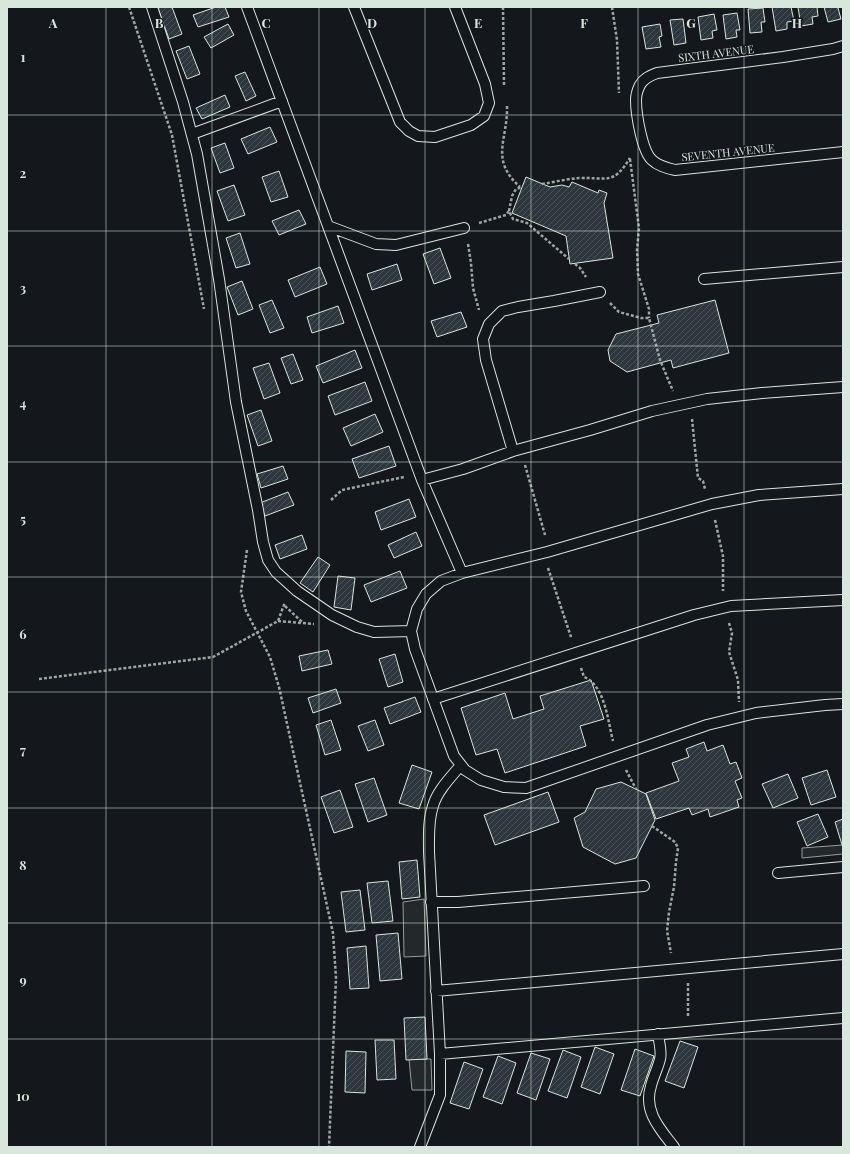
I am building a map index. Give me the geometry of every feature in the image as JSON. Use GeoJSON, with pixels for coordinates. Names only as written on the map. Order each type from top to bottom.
{"type":"FeatureCollection","features":[{"type":"Feature","properties":{"kind":"lane"},"geometry":{"type":"LineString","coordinates":[[152,7],[183,102],[197,154],[219,279],[236,402],[263,542],[268,560],[276,572],[296,591],[332,615],[357,627],[374,632],[411,631]]}},
{"type":"Feature","properties":{"kind":"lane"},"geometry":{"type":"LineString","coordinates":[[248,7],[421,477],[462,573]]}},
{"type":"Feature","properties":{"kind":"lane"},"geometry":{"type":"LineString","coordinates":[[354,7],[400,122],[409,132],[418,136],[435,137],[471,125],[478,121],[484,116],[489,103],[485,84],[455,7]]}},
{"type":"Feature","properties":{"kind":"lane","name":"SIXTH AVENUE"},"geometry":{"type":"LineString","coordinates":[[639,128],[636,99],[640,86],[646,77],[657,72],[783,57],[843,46]]}},
{"type":"Feature","properties":{"kind":"lane"},"geometry":{"type":"LineString","coordinates":[[192,134],[282,101]]}},
{"type":"Feature","properties":{"kind":"lane","name":"SEVENTH AVENUE"},"geometry":{"type":"LineString","coordinates":[[639,128],[646,150],[651,159],[658,164],[675,170],[843,152]]}},
{"type":"Feature","properties":{"kind":"lane"},"geometry":{"type":"LineString","coordinates":[[328,226],[376,244],[396,245],[464,228]]}},
{"type":"Feature","properties":{"kind":"lane"},"geometry":{"type":"LineString","coordinates":[[704,279],[843,267]]}},
{"type":"Feature","properties":{"kind":"lane"},"geometry":{"type":"LineString","coordinates":[[516,450],[486,360],[483,339],[489,324],[502,311],[600,292]]}},
{"type":"Feature","properties":{"kind":"lane"},"geometry":{"type":"LineString","coordinates":[[421,477],[463,469],[516,450],[652,411],[707,399],[843,387]]}},
{"type":"Feature","properties":{"kind":"lane"},"geometry":{"type":"LineString","coordinates":[[843,489],[758,495],[712,504],[547,552],[462,573],[441,581],[426,594],[417,609],[411,631],[415,649],[454,756],[465,770],[481,780],[504,787],[526,788],[707,725],[756,713],[843,704]]}},
{"type":"Feature","properties":{"kind":"lane"},"geometry":{"type":"LineString","coordinates":[[433,699],[694,615],[725,608],[759,604],[843,600]]}},
{"type":"Feature","properties":{"kind":"lane"},"geometry":{"type":"LineString","coordinates":[[420,1147],[440,1094],[440,1054],[431,902],[429,825],[433,805],[442,788],[461,765]]}},
{"type":"Feature","properties":{"kind":"lane"},"geometry":{"type":"LineString","coordinates":[[778,873],[843,867]]}},
{"type":"Feature","properties":{"kind":"lane"},"geometry":{"type":"LineString","coordinates":[[431,902],[458,902],[644,886]]}},
{"type":"Feature","properties":{"kind":"lane"},"geometry":{"type":"LineString","coordinates":[[436,991],[843,954]]}},
{"type":"Feature","properties":{"kind":"lane"},"geometry":{"type":"LineString","coordinates":[[440,1054],[843,1018]]}},
{"type":"Feature","properties":{"kind":"lane"},"geometry":{"type":"LineString","coordinates":[[658,1034],[660,1058],[650,1088],[649,1102],[654,1121],[674,1147]]}},
{"type":"Feature","properties":{"kind":"path"},"geometry":{"type":"LineString","coordinates":[[129,7],[172,135],[205,311]]}},
{"type":"Feature","properties":{"kind":"path"},"geometry":{"type":"LineString","coordinates":[[612,7],[617,46],[619,98]]}},
{"type":"Feature","properties":{"kind":"path"},"geometry":{"type":"LineString","coordinates":[[629,151],[639,228],[637,250],[638,274],[649,309],[660,360],[673,391],[691,414],[698,478],[703,481],[712,504],[723,556],[723,595],[732,633],[729,652],[738,680],[739,704],[732,719]]}},
{"type":"Feature","properties":{"kind":"path"},"geometry":{"type":"LineString","coordinates":[[542,184],[579,178],[604,180],[611,178],[626,165],[630,158]]}},
{"type":"Feature","properties":{"kind":"path"},"geometry":{"type":"LineString","coordinates":[[486,332],[473,288],[469,245],[464,228],[506,215],[509,211],[512,196],[516,189],[522,187]]}},
{"type":"Feature","properties":{"kind":"path"},"geometry":{"type":"LineString","coordinates":[[509,211],[513,219],[527,223],[569,259]]}},
{"type":"Feature","properties":{"kind":"path"},"geometry":{"type":"LineString","coordinates":[[575,264],[580,268],[590,283],[619,312],[640,318],[650,318]]}},
{"type":"Feature","properties":{"kind":"path"},"geometry":{"type":"LineString","coordinates":[[516,450],[548,543],[547,563],[574,644],[575,653],[584,677],[592,680],[601,694],[614,744],[636,789]]}},
{"type":"Feature","properties":{"kind":"path"},"geometry":{"type":"LineString","coordinates":[[331,500],[342,490],[421,477]]}},
{"type":"Feature","properties":{"kind":"path"},"geometry":{"type":"LineString","coordinates":[[247,545],[241,592],[246,611],[270,657],[279,687],[333,932],[336,978],[329,1147]]}},
{"type":"Feature","properties":{"kind":"path"},"geometry":{"type":"LineString","coordinates":[[39,679],[213,657],[278,621],[285,606],[287,582]]}},
{"type":"Feature","properties":{"kind":"path"},"geometry":{"type":"LineString","coordinates":[[285,606],[302,622]]}},
{"type":"Feature","properties":{"kind":"path"},"geometry":{"type":"LineString","coordinates":[[652,826],[675,842],[678,848],[674,887],[669,912],[668,931],[671,954],[686,978],[688,985],[688,1032]]}},
{"type":"Feature","properties":{"kind":"shaded area"},"geometry":{"type":"Polygon","coordinates":[[[843,845],[843,854],[802,858],[802,848],[843,845]]]}},
{"type":"Feature","properties":{"kind":"shaded area"},"geometry":{"type":"Polygon","coordinates":[[[424,899],[426,956],[404,957],[403,902],[424,899]]]}},
{"type":"Feature","properties":{"kind":"shaded area"},"geometry":{"type":"Polygon","coordinates":[[[409,1059],[431,1059],[432,1090],[412,1090],[409,1059]]]}},
{"type":"Feature","properties":{"kind":"building"},"geometry":{"type":"Polygon","coordinates":[[[172,7],[182,34],[169,39],[158,8],[172,7]]]}},
{"type":"Feature","properties":{"kind":"building"},"geometry":{"type":"Polygon","coordinates":[[[216,7],[225,7],[229,17],[198,27],[193,15],[216,7]]]}},
{"type":"Feature","properties":{"kind":"building"},"geometry":{"type":"Polygon","coordinates":[[[772,7],[791,7],[794,21],[787,22],[787,29],[776,31],[772,7]]]}},
{"type":"Feature","properties":{"kind":"building"},"geometry":{"type":"Polygon","coordinates":[[[798,7],[817,7],[818,16],[812,17],[813,24],[801,26],[798,7]]]}},
{"type":"Feature","properties":{"kind":"building"},"geometry":{"type":"Polygon","coordinates":[[[824,7],[840,7],[838,8],[841,19],[828,22],[824,7]]]}},
{"type":"Feature","properties":{"kind":"building"},"geometry":{"type":"Polygon","coordinates":[[[763,8],[765,22],[761,22],[762,32],[750,33],[748,9],[763,8]]]}},
{"type":"Feature","properties":{"kind":"building"},"geometry":{"type":"Polygon","coordinates":[[[737,13],[740,30],[736,30],[737,37],[726,39],[723,15],[737,13]]]}},
{"type":"Feature","properties":{"kind":"building"},"geometry":{"type":"Polygon","coordinates":[[[714,14],[717,30],[712,31],[713,38],[701,40],[698,17],[714,14]]]}},
{"type":"Feature","properties":{"kind":"building"},"geometry":{"type":"Polygon","coordinates":[[[683,19],[686,43],[674,45],[670,20],[683,19]]]}},
{"type":"Feature","properties":{"kind":"building"},"geometry":{"type":"Polygon","coordinates":[[[228,24],[234,35],[211,48],[204,37],[228,24]]]}},
{"type":"Feature","properties":{"kind":"building"},"geometry":{"type":"Polygon","coordinates":[[[660,24],[662,36],[659,37],[661,47],[646,49],[642,27],[660,24]]]}},
{"type":"Feature","properties":{"kind":"building"},"geometry":{"type":"Polygon","coordinates":[[[189,46],[200,74],[187,79],[176,51],[189,46]]]}},
{"type":"Feature","properties":{"kind":"building"},"geometry":{"type":"Polygon","coordinates":[[[245,72],[256,96],[246,101],[235,76],[245,72]]]}},
{"type":"Feature","properties":{"kind":"building"},"geometry":{"type":"Polygon","coordinates":[[[225,95],[230,107],[202,119],[196,108],[225,95]]]}},
{"type":"Feature","properties":{"kind":"building"},"geometry":{"type":"Polygon","coordinates":[[[270,127],[277,142],[248,154],[241,139],[270,127]]]}},
{"type":"Feature","properties":{"kind":"building"},"geometry":{"type":"Polygon","coordinates":[[[225,143],[234,168],[220,173],[211,148],[225,143]]]}},
{"type":"Feature","properties":{"kind":"building"},"geometry":{"type":"Polygon","coordinates":[[[279,171],[288,197],[271,202],[262,177],[279,171]]]}},
{"type":"Feature","properties":{"kind":"building"},"geometry":{"type":"Polygon","coordinates":[[[526,177],[550,187],[562,185],[569,187],[572,182],[598,193],[599,190],[607,193],[604,203],[613,258],[570,264],[566,236],[512,213],[526,177]]]}},
{"type":"Feature","properties":{"kind":"building"},"geometry":{"type":"Polygon","coordinates":[[[234,185],[245,215],[228,221],[217,191],[234,185]]]}},
{"type":"Feature","properties":{"kind":"building"},"geometry":{"type":"Polygon","coordinates":[[[299,210],[306,224],[279,235],[272,221],[299,210]]]}},
{"type":"Feature","properties":{"kind":"building"},"geometry":{"type":"Polygon","coordinates":[[[240,233],[250,264],[236,268],[226,238],[240,233]]]}},
{"type":"Feature","properties":{"kind":"building"},"geometry":{"type":"Polygon","coordinates":[[[440,248],[451,278],[434,284],[423,254],[440,248]]]}},
{"type":"Feature","properties":{"kind":"building"},"geometry":{"type":"Polygon","coordinates":[[[397,264],[402,280],[372,290],[367,274],[397,264]]]}},
{"type":"Feature","properties":{"kind":"building"},"geometry":{"type":"Polygon","coordinates":[[[320,267],[327,284],[295,297],[288,280],[320,267]]]}},
{"type":"Feature","properties":{"kind":"building"},"geometry":{"type":"Polygon","coordinates":[[[242,281],[253,309],[238,315],[227,287],[242,281]]]}},
{"type":"Feature","properties":{"kind":"building"},"geometry":{"type":"Polygon","coordinates":[[[272,300],[284,328],[270,333],[259,305],[272,300]]]}},
{"type":"Feature","properties":{"kind":"building"},"geometry":{"type":"Polygon","coordinates":[[[715,300],[729,353],[673,368],[671,360],[627,372],[610,361],[608,350],[616,334],[659,323],[657,315],[715,300]]]}},
{"type":"Feature","properties":{"kind":"building"},"geometry":{"type":"Polygon","coordinates":[[[338,306],[344,323],[312,333],[307,317],[338,306]]]}},
{"type":"Feature","properties":{"kind":"building"},"geometry":{"type":"Polygon","coordinates":[[[461,312],[467,327],[437,337],[431,321],[461,312]]]}},
{"type":"Feature","properties":{"kind":"building"},"geometry":{"type":"Polygon","coordinates":[[[355,350],[362,368],[323,383],[316,366],[355,350]]]}},
{"type":"Feature","properties":{"kind":"building"},"geometry":{"type":"Polygon","coordinates":[[[293,354],[303,380],[291,384],[281,358],[293,354]]]}},
{"type":"Feature","properties":{"kind":"building"},"geometry":{"type":"Polygon","coordinates":[[[269,363],[280,393],[264,399],[253,368],[269,363]]]}},
{"type":"Feature","properties":{"kind":"building"},"geometry":{"type":"Polygon","coordinates":[[[365,382],[372,401],[335,415],[328,396],[365,382]]]}},
{"type":"Feature","properties":{"kind":"building"},"geometry":{"type":"Polygon","coordinates":[[[261,410],[272,441],[258,446],[247,415],[261,410]]]}},
{"type":"Feature","properties":{"kind":"building"},"geometry":{"type":"Polygon","coordinates":[[[375,414],[383,432],[351,446],[343,428],[375,414]]]}},
{"type":"Feature","properties":{"kind":"building"},"geometry":{"type":"Polygon","coordinates":[[[389,446],[396,466],[359,478],[352,459],[389,446]]]}},
{"type":"Feature","properties":{"kind":"building"},"geometry":{"type":"Polygon","coordinates":[[[283,466],[288,479],[261,488],[257,474],[283,466]]]}},
{"type":"Feature","properties":{"kind":"building"},"geometry":{"type":"Polygon","coordinates":[[[288,492],[294,505],[265,516],[260,503],[288,492]]]}},
{"type":"Feature","properties":{"kind":"building"},"geometry":{"type":"Polygon","coordinates":[[[409,499],[416,517],[381,530],[375,512],[409,499]]]}},
{"type":"Feature","properties":{"kind":"building"},"geometry":{"type":"Polygon","coordinates":[[[416,532],[422,546],[394,558],[388,545],[416,532]]]}},
{"type":"Feature","properties":{"kind":"building"},"geometry":{"type":"Polygon","coordinates":[[[302,535],[307,549],[280,559],[275,545],[302,535]]]}},
{"type":"Feature","properties":{"kind":"building"},"geometry":{"type":"Polygon","coordinates":[[[318,557],[330,565],[313,592],[300,583],[318,557]]]}},
{"type":"Feature","properties":{"kind":"building"},"geometry":{"type":"Polygon","coordinates":[[[400,571],[407,588],[371,602],[364,585],[400,571]]]}},
{"type":"Feature","properties":{"kind":"building"},"geometry":{"type":"Polygon","coordinates":[[[338,576],[355,578],[351,610],[334,607],[338,576]]]}},
{"type":"Feature","properties":{"kind":"building"},"geometry":{"type":"Polygon","coordinates":[[[328,650],[332,664],[302,671],[299,656],[328,650]]]}},
{"type":"Feature","properties":{"kind":"building"},"geometry":{"type":"Polygon","coordinates":[[[395,654],[403,682],[388,687],[379,659],[395,654]]]}},
{"type":"Feature","properties":{"kind":"building"},"geometry":{"type":"Polygon","coordinates":[[[591,680],[604,719],[580,726],[586,746],[505,773],[497,749],[476,755],[461,708],[505,693],[513,719],[544,709],[540,696],[591,680]]]}},
{"type":"Feature","properties":{"kind":"building"},"geometry":{"type":"Polygon","coordinates":[[[336,689],[341,703],[313,713],[308,698],[336,689]]]}},
{"type":"Feature","properties":{"kind":"building"},"geometry":{"type":"Polygon","coordinates":[[[415,697],[421,712],[390,724],[384,708],[415,697]]]}},
{"type":"Feature","properties":{"kind":"building"},"geometry":{"type":"Polygon","coordinates":[[[331,720],[341,750],[325,755],[316,725],[331,720]]]}},
{"type":"Feature","properties":{"kind":"building"},"geometry":{"type":"Polygon","coordinates":[[[375,720],[384,745],[368,751],[358,726],[375,720]]]}},
{"type":"Feature","properties":{"kind":"building"},"geometry":{"type":"Polygon","coordinates":[[[704,742],[707,751],[723,745],[730,764],[736,762],[742,778],[735,781],[742,798],[737,800],[739,807],[710,817],[708,809],[692,815],[689,808],[656,819],[646,793],[679,781],[672,763],[689,757],[686,749],[704,742]]]}},
{"type":"Feature","properties":{"kind":"building"},"geometry":{"type":"Polygon","coordinates":[[[412,765],[432,772],[419,809],[399,803],[412,765]]]}},
{"type":"Feature","properties":{"kind":"building"},"geometry":{"type":"Polygon","coordinates":[[[827,770],[836,797],[811,805],[802,778],[827,770]]]}},
{"type":"Feature","properties":{"kind":"building"},"geometry":{"type":"Polygon","coordinates":[[[788,774],[798,798],[773,808],[762,784],[788,774]]]}},
{"type":"Feature","properties":{"kind":"building"},"geometry":{"type":"Polygon","coordinates":[[[374,778],[387,815],[368,822],[355,784],[374,778]]]}},
{"type":"Feature","properties":{"kind":"building"},"geometry":{"type":"Polygon","coordinates":[[[621,782],[646,794],[655,820],[636,858],[615,864],[583,847],[574,818],[585,812],[596,789],[621,782]]]}},
{"type":"Feature","properties":{"kind":"building"},"geometry":{"type":"Polygon","coordinates":[[[340,790],[353,827],[334,833],[321,797],[340,790]]]}},
{"type":"Feature","properties":{"kind":"building"},"geometry":{"type":"Polygon","coordinates":[[[548,792],[559,822],[495,845],[484,815],[548,792]]]}},
{"type":"Feature","properties":{"kind":"building"},"geometry":{"type":"Polygon","coordinates":[[[818,814],[828,837],[807,846],[797,822],[818,814]]]}},
{"type":"Feature","properties":{"kind":"building"},"geometry":{"type":"Polygon","coordinates":[[[843,819],[843,848],[835,822],[843,819]]]}},
{"type":"Feature","properties":{"kind":"building"},"geometry":{"type":"Polygon","coordinates":[[[417,860],[420,897],[402,899],[399,862],[417,860]]]}},
{"type":"Feature","properties":{"kind":"building"},"geometry":{"type":"Polygon","coordinates":[[[388,881],[393,921],[372,923],[367,883],[388,881]]]}},
{"type":"Feature","properties":{"kind":"building"},"geometry":{"type":"Polygon","coordinates":[[[360,890],[365,930],[346,932],[341,892],[360,890]]]}},
{"type":"Feature","properties":{"kind":"building"},"geometry":{"type":"Polygon","coordinates":[[[398,933],[402,979],[380,981],[376,935],[398,933]]]}},
{"type":"Feature","properties":{"kind":"building"},"geometry":{"type":"Polygon","coordinates":[[[366,946],[369,988],[350,989],[347,948],[366,946]]]}},
{"type":"Feature","properties":{"kind":"building"},"geometry":{"type":"Polygon","coordinates":[[[425,1017],[427,1059],[406,1060],[404,1018],[425,1017]]]}},
{"type":"Feature","properties":{"kind":"building"},"geometry":{"type":"Polygon","coordinates":[[[375,1040],[394,1040],[396,1079],[377,1080],[375,1040]]]}},
{"type":"Feature","properties":{"kind":"building"},"geometry":{"type":"Polygon","coordinates":[[[680,1041],[698,1047],[684,1088],[665,1081],[680,1041]]]}},
{"type":"Feature","properties":{"kind":"building"},"geometry":{"type":"Polygon","coordinates":[[[595,1047],[614,1054],[600,1094],[581,1087],[595,1047]]]}},
{"type":"Feature","properties":{"kind":"building"},"geometry":{"type":"Polygon","coordinates":[[[635,1049],[654,1056],[640,1096],[621,1090],[635,1049]]]}},
{"type":"Feature","properties":{"kind":"building"},"geometry":{"type":"Polygon","coordinates":[[[563,1050],[581,1057],[567,1098],[548,1091],[563,1050]]]}},
{"type":"Feature","properties":{"kind":"building"},"geometry":{"type":"Polygon","coordinates":[[[346,1051],[366,1052],[365,1093],[345,1092],[346,1051]]]}},
{"type":"Feature","properties":{"kind":"building"},"geometry":{"type":"Polygon","coordinates":[[[531,1053],[550,1059],[536,1100],[517,1093],[531,1053]]]}},
{"type":"Feature","properties":{"kind":"building"},"geometry":{"type":"Polygon","coordinates":[[[498,1056],[516,1063],[502,1104],[483,1097],[498,1056]]]}},
{"type":"Feature","properties":{"kind":"building"},"geometry":{"type":"Polygon","coordinates":[[[464,1062],[483,1069],[469,1109],[450,1103],[464,1062]]]}}]}
